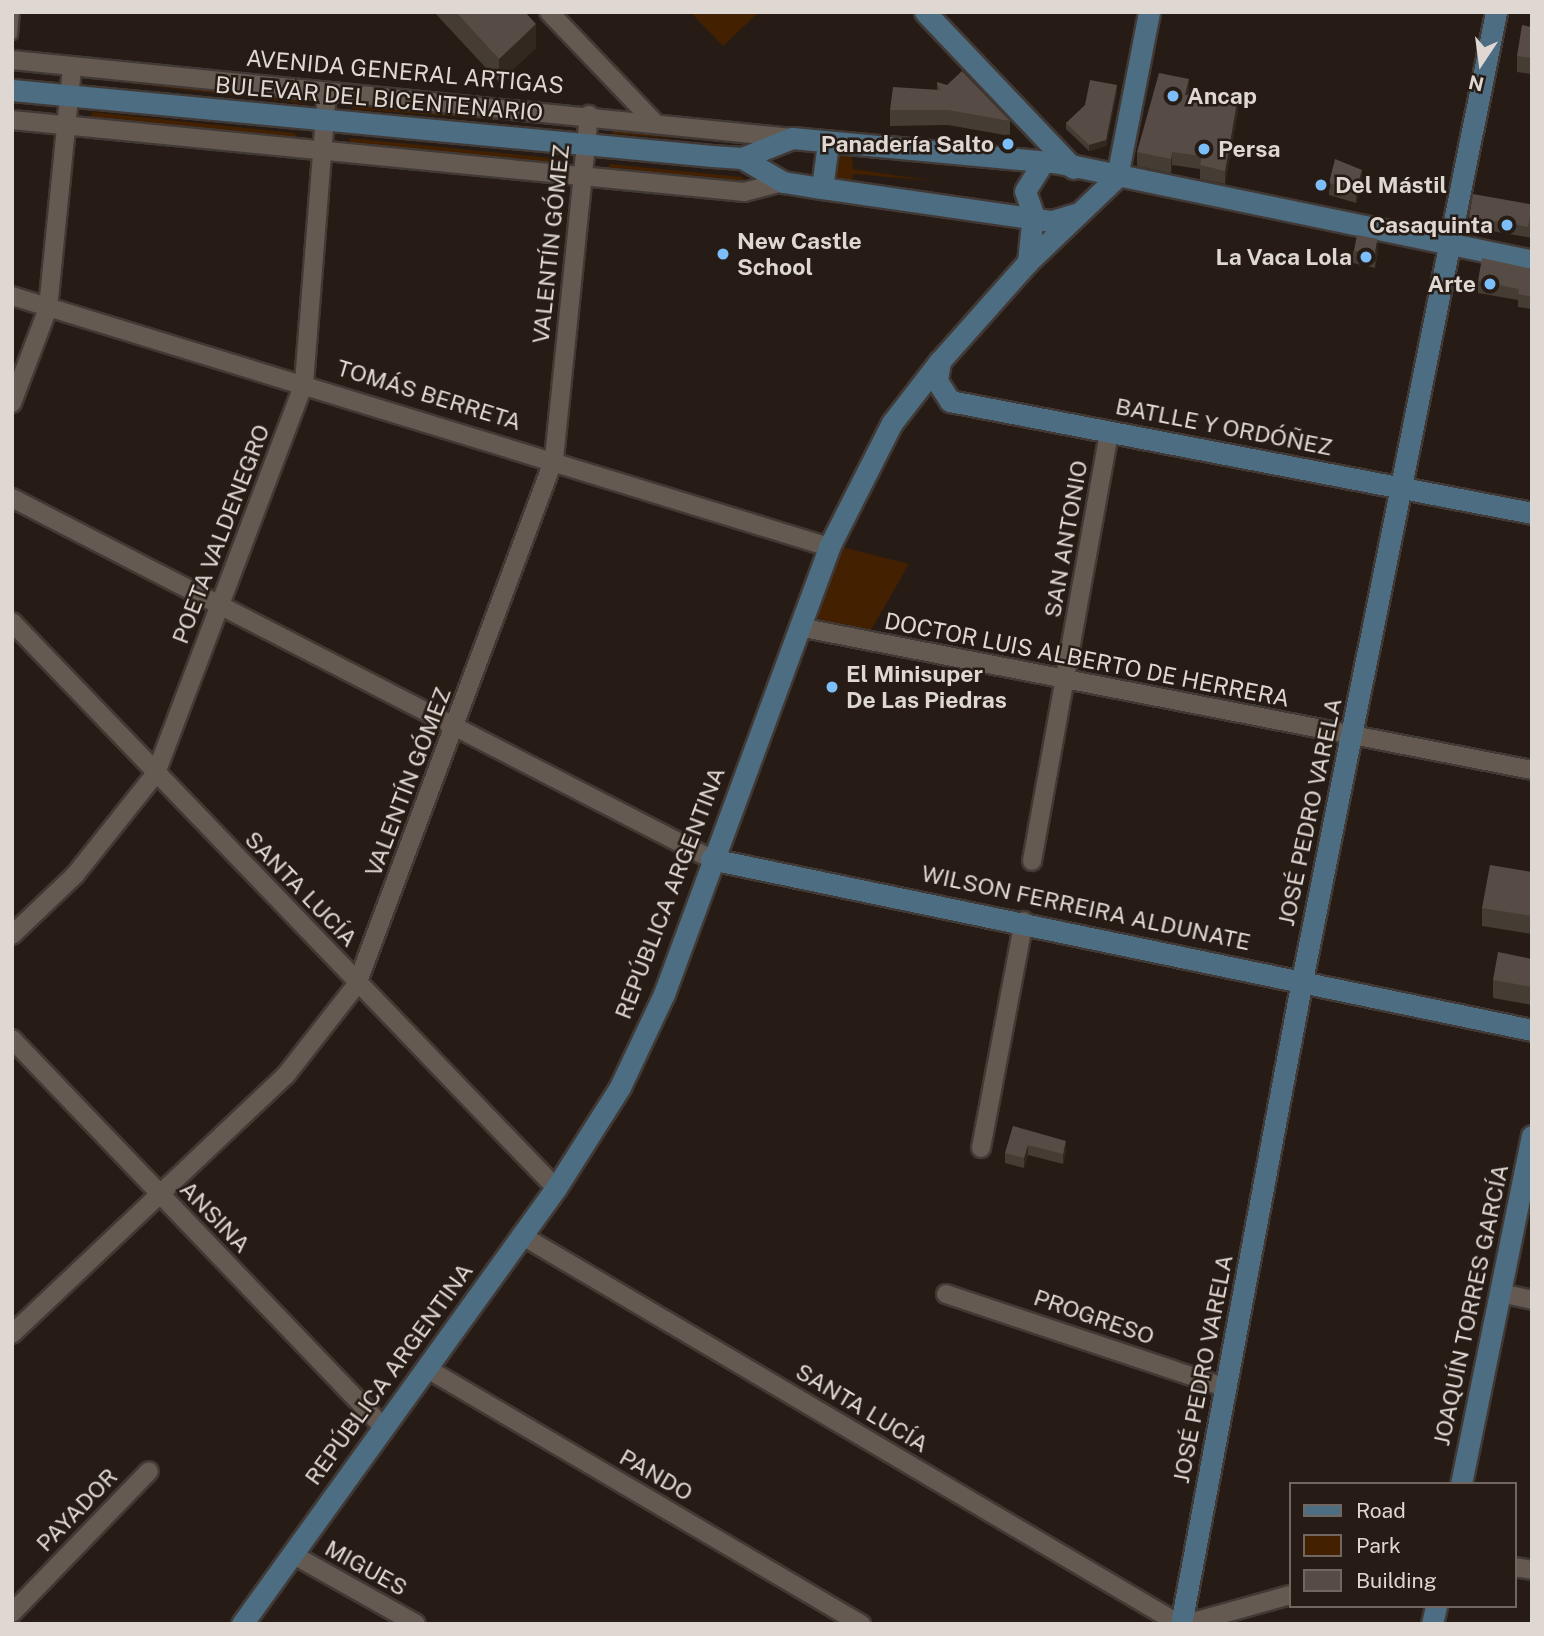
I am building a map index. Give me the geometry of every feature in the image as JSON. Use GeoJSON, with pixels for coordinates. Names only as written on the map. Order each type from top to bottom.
{"type":"FeatureCollection","features":[{"type":"Feature","properties":{"kind":"street"},"geometry":{"type":"LineString","coordinates":[[548,12],[654,122]]}},
{"type":"Feature","properties":{"kind":"street"},"geometry":{"type":"LineString","coordinates":[[925,12],[1073,167],[1085,189],[1080,209]]}},
{"type":"Feature","properties":{"kind":"street"},"geometry":{"type":"LineString","coordinates":[[1117,177],[1149,12]]}},
{"type":"Feature","properties":{"kind":"street","name":"JOSÉ PEDRO VARELA"},"geometry":{"type":"LineString","coordinates":[[1182,1624],[1302,980],[1354,736],[1496,12]]}},
{"type":"Feature","properties":{"kind":"street","name":"AVENIDA GENERAL ARTIGAS"},"geometry":{"type":"LineString","coordinates":[[12,60],[589,115],[792,138]]}},
{"type":"Feature","properties":{"kind":"street"},"geometry":{"type":"LineString","coordinates":[[12,403],[48,307],[72,67]]}},
{"type":"Feature","properties":{"kind":"street","name":"BULEVAR DEL BICENTENARIO"},"geometry":{"type":"LineString","coordinates":[[12,90],[742,158],[783,182],[822,188],[1064,220],[1080,209]]}},
{"type":"Feature","properties":{"kind":"street","name":"POETA VALDENEGRO"},"geometry":{"type":"LineString","coordinates":[[12,935],[75,875],[156,773],[304,383],[327,92]]}},
{"type":"Feature","properties":{"kind":"street","name":"VALENTÍN GÓMEZ"},"geometry":{"type":"LineString","coordinates":[[12,1334],[286,1075],[357,984],[554,459],[589,115]]}},
{"type":"Feature","properties":{"kind":"street"},"geometry":{"type":"LineString","coordinates":[[12,120],[744,192],[783,182]]}},
{"type":"Feature","properties":{"kind":"street"},"geometry":{"type":"LineString","coordinates":[[1028,262],[1033,214],[1025,191],[1041,165],[1032,122]]}},
{"type":"Feature","properties":{"kind":"street","name":"BULEVAR DEL BICENTENARIO"},"geometry":{"type":"LineString","coordinates":[[742,158],[792,138],[1073,167]]}},
{"type":"Feature","properties":{"kind":"street"},"geometry":{"type":"LineString","coordinates":[[822,188],[828,143]]}},
{"type":"Feature","properties":{"kind":"street"},"geometry":{"type":"LineString","coordinates":[[1073,167],[1532,261]]}},
{"type":"Feature","properties":{"kind":"street","name":"REPÚBLICA ARGENTINA"},"geometry":{"type":"LineString","coordinates":[[242,1624],[556,1188],[620,1087],[664,994],[711,859],[829,547],[907,404],[940,362],[1028,262],[1080,209],[1117,177]]}},
{"type":"Feature","properties":{"kind":"street","name":"TOMÁS BERRETA"},"geometry":{"type":"LineString","coordinates":[[12,296],[554,459],[829,547]]}},
{"type":"Feature","properties":{"kind":"street"},"geometry":{"type":"LineString","coordinates":[[940,362],[937,381],[950,401]]}},
{"type":"Feature","properties":{"kind":"street","name":"BATLLE Y ORDÓÑEZ"},"geometry":{"type":"LineString","coordinates":[[907,404],[950,401],[1532,513]]}},
{"type":"Feature","properties":{"kind":"street","name":"SAN ANTONIO"},"geometry":{"type":"LineString","coordinates":[[1032,861],[1109,432]]}},
{"type":"Feature","properties":{"kind":"street"},"geometry":{"type":"LineString","coordinates":[[12,498],[454,730],[711,859]]}},
{"type":"Feature","properties":{"kind":"street","name":"SANTA LUCÍA"},"geometry":{"type":"LineString","coordinates":[[12,622],[357,984],[556,1188]]}},
{"type":"Feature","properties":{"kind":"street","name":"DOCTOR LUIS ALBERTO DE HERRERA"},"geometry":{"type":"LineString","coordinates":[[799,627],[1065,682],[1532,770]]}},
{"type":"Feature","properties":{"kind":"street","name":"WILSON FERREIRA ALDUNATE"},"geometry":{"type":"LineString","coordinates":[[711,859],[1024,921],[1532,1030]]}},
{"type":"Feature","properties":{"kind":"street"},"geometry":{"type":"LineString","coordinates":[[981,1148],[1024,921]]}},
{"type":"Feature","properties":{"kind":"street","name":"ANSINA"},"geometry":{"type":"LineString","coordinates":[[12,1038],[384,1428]]}},
{"type":"Feature","properties":{"kind":"street","name":"JOAQUÍN TORRES GARCÍA"},"geometry":{"type":"LineString","coordinates":[[1461,1482],[1532,1136]]}},
{"type":"Feature","properties":{"kind":"street","name":"SANTA LUCÍA"},"geometry":{"type":"LineString","coordinates":[[521,1235],[1182,1624]]}},
{"type":"Feature","properties":{"kind":"street"},"geometry":{"type":"LineString","coordinates":[[1500,1293],[1532,1300]]}},
{"type":"Feature","properties":{"kind":"street","name":"PROGRESO"},"geometry":{"type":"LineString","coordinates":[[946,1294],[1227,1388]]}},
{"type":"Feature","properties":{"kind":"street","name":"PANDO"},"geometry":{"type":"LineString","coordinates":[[426,1368],[861,1624]]}},
{"type":"Feature","properties":{"kind":"street","name":"PAYADOR"},"geometry":{"type":"LineString","coordinates":[[12,1613],[149,1471]]}},
{"type":"Feature","properties":{"kind":"street","name":"MIGUES"},"geometry":{"type":"LineString","coordinates":[[292,1554],[416,1624]]}},
{"type":"Feature","properties":{"kind":"street"},"geometry":{"type":"LineString","coordinates":[[1182,1624],[1288,1596]]}},
{"type":"Feature","properties":{"kind":"lane"},"geometry":{"type":"LineString","coordinates":[[12,34],[14,12]]}},
{"type":"Feature","properties":{"kind":"green space"},"geometry":{"type":"Polygon","coordinates":[[[690,12],[759,12],[723,46],[690,12]]]}},
{"type":"Feature","properties":{"kind":"green space"},"geometry":{"type":"Polygon","coordinates":[[[94,77],[308,100],[305,104],[93,79],[94,77]]]}},
{"type":"Feature","properties":{"kind":"green space"},"geometry":{"type":"Polygon","coordinates":[[[352,101],[567,125],[353,109],[352,101]]]}},
{"type":"Feature","properties":{"kind":"green space"},"geometry":{"type":"Polygon","coordinates":[[[92,112],[294,133],[297,137],[92,120],[92,112]]]}},
{"type":"Feature","properties":{"kind":"green space"},"geometry":{"type":"Polygon","coordinates":[[[610,128],[748,141],[749,143],[613,134],[610,128]]]}},
{"type":"Feature","properties":{"kind":"green space"},"geometry":{"type":"Polygon","coordinates":[[[350,138],[561,159],[563,163],[349,146],[350,138]]]}},
{"type":"Feature","properties":{"kind":"green space"},"geometry":{"type":"Polygon","coordinates":[[[835,151],[851,152],[853,169],[935,181],[853,174],[852,185],[833,186],[835,151]]]}},
{"type":"Feature","properties":{"kind":"green space"},"geometry":{"type":"Polygon","coordinates":[[[610,164],[742,177],[745,181],[608,170],[610,164]]]}},
{"type":"Feature","properties":{"kind":"green space"},"geometry":{"type":"Polygon","coordinates":[[[842,547],[909,564],[871,630],[821,621],[814,613],[842,547]]]}},
{"type":"Feature","properties":{"kind":"building"},"geometry":{"type":"Polygon","coordinates":[[[456,12],[525,12],[536,24],[499,59],[456,12]]]}},
{"type":"Feature","properties":{"kind":"building"},"geometry":{"type":"Polygon","coordinates":[[[1522,25],[1532,27],[1532,58],[1517,56],[1522,25]]]}},
{"type":"Feature","properties":{"kind":"building"},"geometry":{"type":"Polygon","coordinates":[[[962,71],[1010,121],[948,110],[890,110],[893,87],[940,90],[937,82],[947,85],[962,71]]]}},
{"type":"Feature","properties":{"kind":"building"},"geometry":{"type":"Polygon","coordinates":[[[1159,73],[1189,79],[1185,95],[1238,96],[1225,171],[1200,165],[1202,156],[1172,152],[1171,159],[1137,152],[1159,73]]]}},
{"type":"Feature","properties":{"kind":"building"},"geometry":{"type":"Polygon","coordinates":[[[1090,80],[1117,85],[1106,140],[1089,145],[1066,123],[1085,105],[1090,80]]]}},
{"type":"Feature","properties":{"kind":"building"},"geometry":{"type":"Polygon","coordinates":[[[1335,159],[1362,170],[1356,190],[1329,183],[1335,159]]]}},
{"type":"Feature","properties":{"kind":"building"},"geometry":{"type":"Polygon","coordinates":[[[1473,194],[1532,204],[1528,227],[1469,217],[1473,194]]]}},
{"type":"Feature","properties":{"kind":"building"},"geometry":{"type":"Polygon","coordinates":[[[1357,235],[1378,239],[1375,255],[1354,251],[1357,235]]]}},
{"type":"Feature","properties":{"kind":"building"},"geometry":{"type":"Polygon","coordinates":[[[1482,258],[1532,269],[1532,297],[1518,294],[1519,289],[1478,281],[1482,258]]]}},
{"type":"Feature","properties":{"kind":"building"},"geometry":{"type":"Polygon","coordinates":[[[1490,865],[1532,872],[1532,916],[1482,908],[1490,865]]]}},
{"type":"Feature","properties":{"kind":"building"},"geometry":{"type":"Polygon","coordinates":[[[1498,952],[1532,959],[1532,987],[1493,980],[1498,952]]]}},
{"type":"Feature","properties":{"kind":"building"},"geometry":{"type":"Polygon","coordinates":[[[1013,1126],[1066,1141],[1063,1154],[1028,1145],[1024,1158],[1005,1153],[1013,1126]]]}},
{"type":"Feature","properties":{"kind":"place","name":"Ancap"},"geometry":{"type":"Point","coordinates":[1173,96]}},
{"type":"Feature","properties":{"kind":"place","name":"Panadería Salto"},"geometry":{"type":"Point","coordinates":[1008,144]}},
{"type":"Feature","properties":{"kind":"place","name":"Persa"},"geometry":{"type":"Point","coordinates":[1204,149]}},
{"type":"Feature","properties":{"kind":"place","name":"Del Mástil"},"geometry":{"type":"Point","coordinates":[1321,185]}},
{"type":"Feature","properties":{"kind":"place","name":"Casaquinta"},"geometry":{"type":"Point","coordinates":[1507,225]}},
{"type":"Feature","properties":{"kind":"place","name":"New Castle School"},"geometry":{"type":"Point","coordinates":[723,254]}},
{"type":"Feature","properties":{"kind":"place","name":"La Vaca Lola"},"geometry":{"type":"Point","coordinates":[1366,257]}},
{"type":"Feature","properties":{"kind":"place","name":"Arte"},"geometry":{"type":"Point","coordinates":[1490,284]}},
{"type":"Feature","properties":{"kind":"place","name":"El Minisuper De Las Piedras"},"geometry":{"type":"Point","coordinates":[832,687]}}]}
